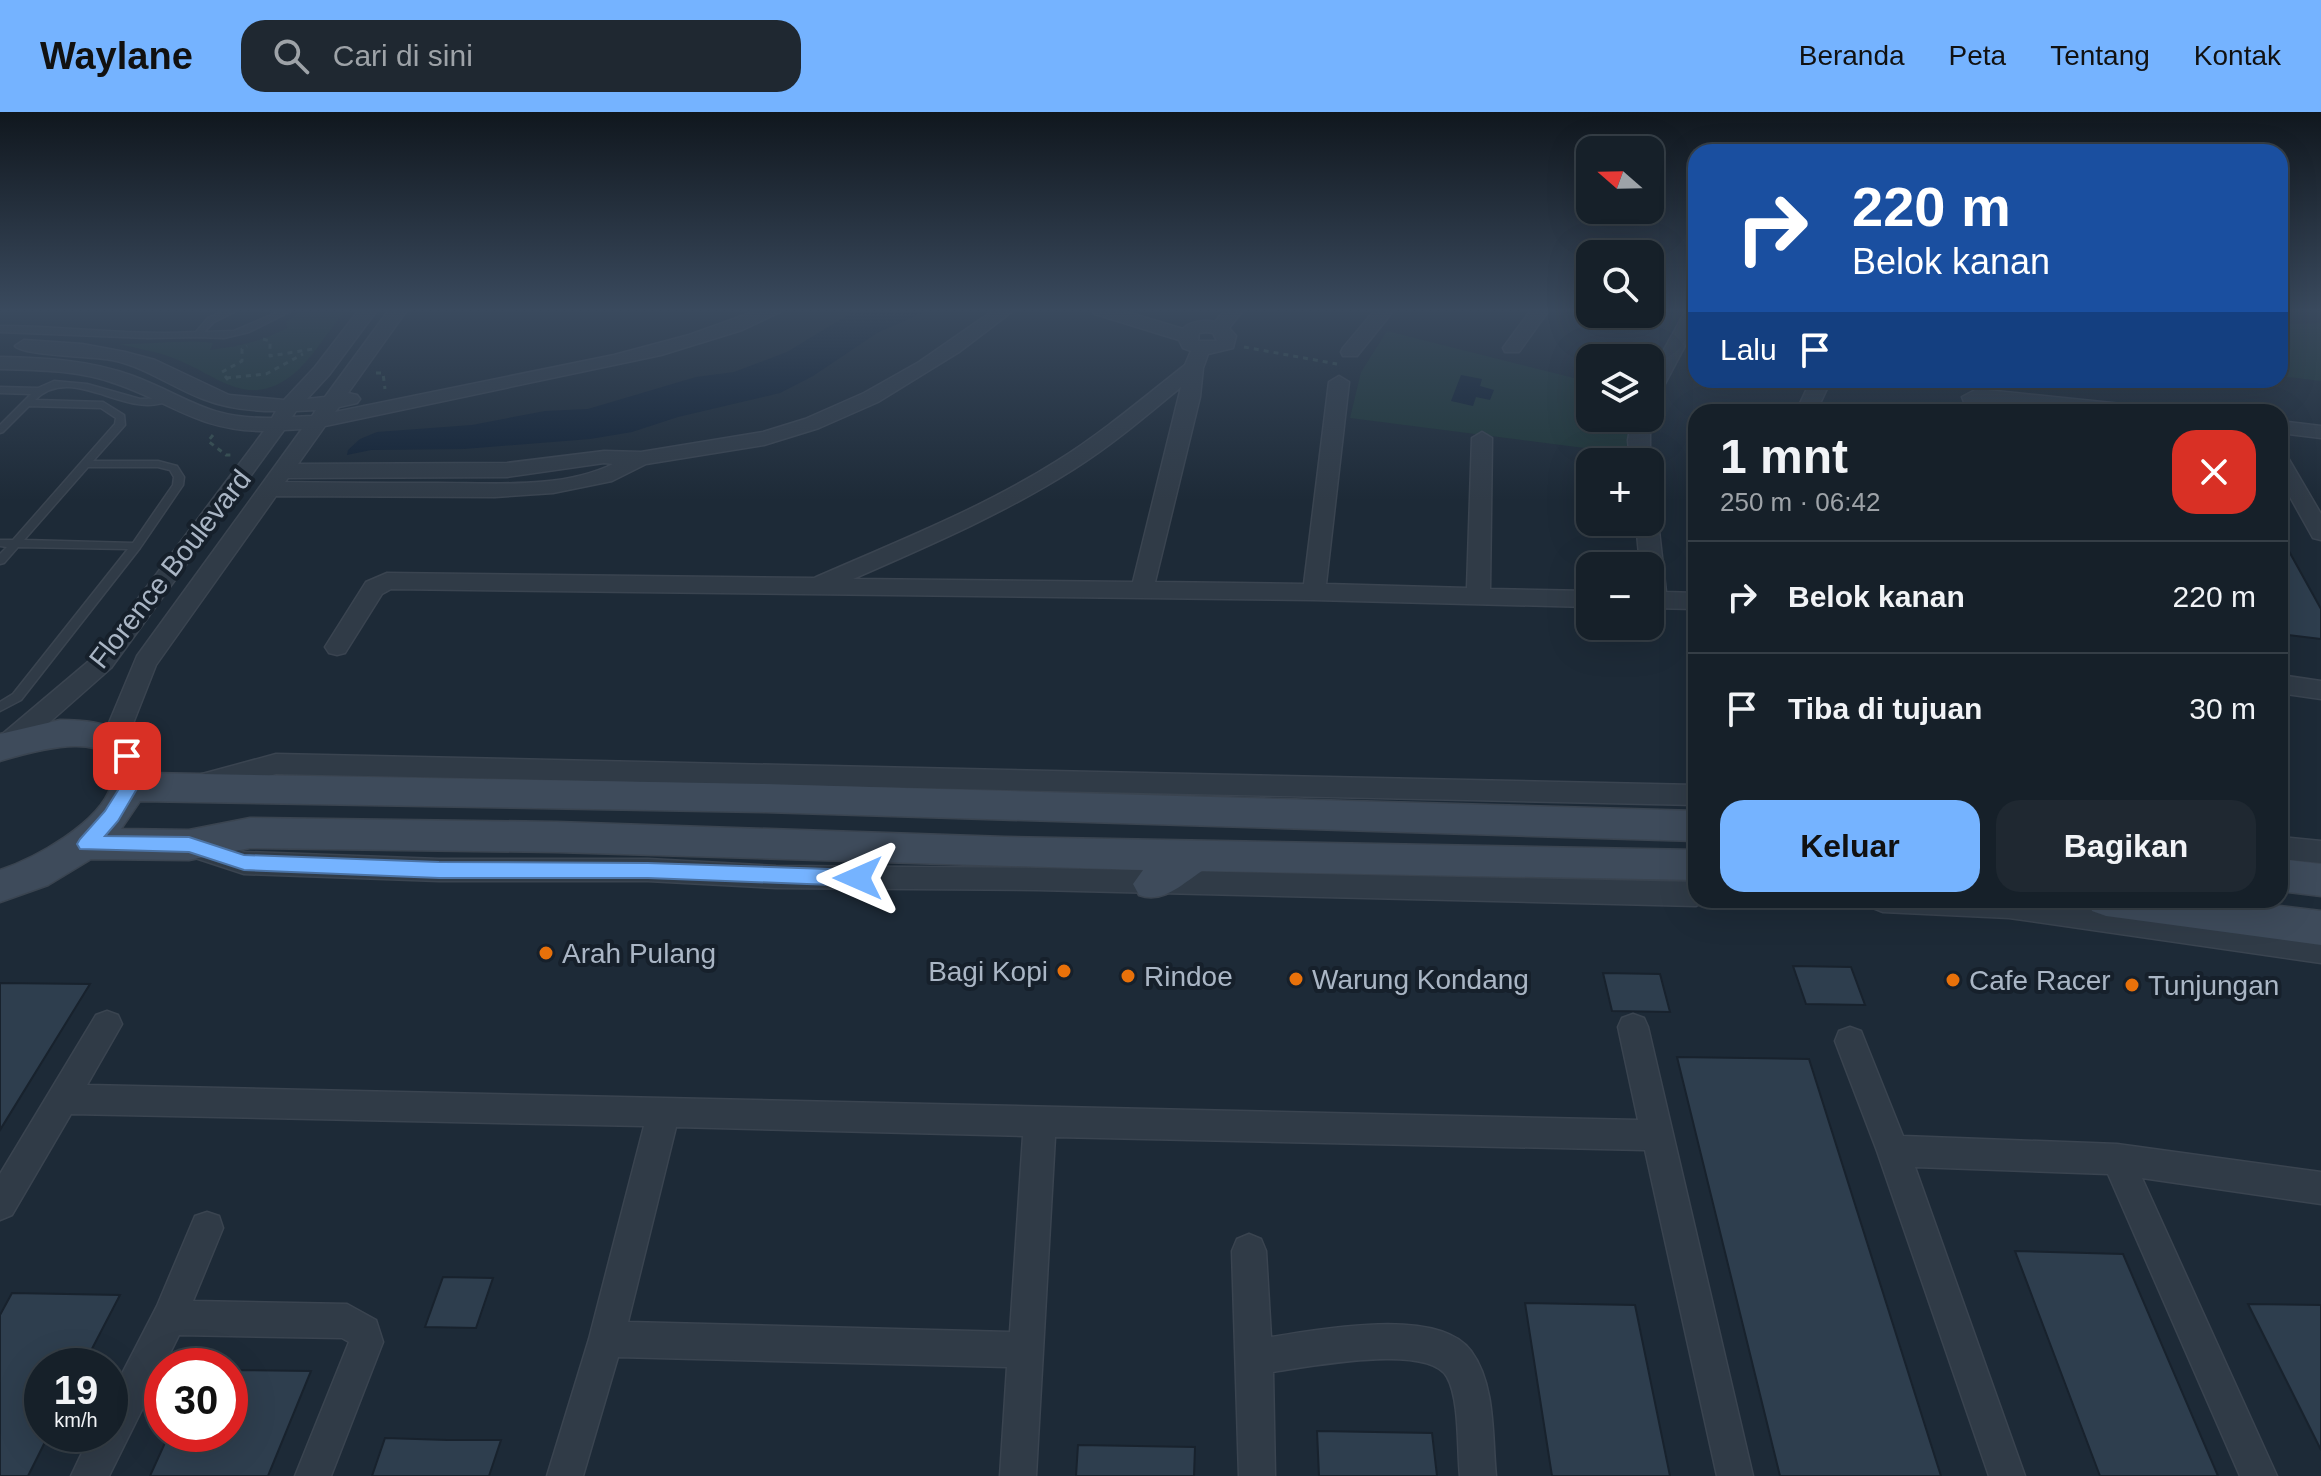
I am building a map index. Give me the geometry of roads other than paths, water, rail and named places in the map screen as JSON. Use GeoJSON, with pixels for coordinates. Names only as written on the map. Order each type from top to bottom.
{"type":"FeatureCollection","features":[{"type":"Feature","properties":{"kind":"street"},"geometry":{"type":"LineString","coordinates":[[101,374],[116,377],[188,412],[226,422],[277,423],[317,422],[550,374]]}},
{"type":"Feature","properties":{"kind":"street"},"geometry":{"type":"LineString","coordinates":[[172,374],[212,396],[243,403],[291,404],[330,403],[474,374]]}},
{"type":"Feature","properties":{"kind":"street","name":"Florence Boulevard"},"geometry":{"type":"LineString","coordinates":[[4,746],[103,662],[258,455],[291,404],[320,374]]}},
{"type":"Feature","properties":{"kind":"street","name":"Florence Boulevard"},"geometry":{"type":"LineString","coordinates":[[114,742],[145,662],[351,374]]}},
{"type":"Feature","properties":{"kind":"street"},"geometry":{"type":"LineString","coordinates":[[276,480],[507,470],[604,457],[641,458],[778,435],[852,408],[914,374]]}},
{"type":"Feature","properties":{"kind":"street"},"geometry":{"type":"LineString","coordinates":[[812,588],[939,531],[1047,476],[1111,433],[1171,374]]}},
{"type":"Feature","properties":{"kind":"street"},"geometry":{"type":"LineString","coordinates":[[1142,590],[1190,397],[1192,374]]}},
{"type":"Feature","properties":{"kind":"street"},"geometry":{"type":"LineString","coordinates":[[1314,592],[1343,374]]}},
{"type":"Feature","properties":{"kind":"street"},"geometry":{"type":"LineString","coordinates":[[1975,404],[1972,397],[1977,395],[2059,404]]}},
{"type":"Feature","properties":{"kind":"street"},"geometry":{"type":"LineString","coordinates":[[2288,428],[2321,432]]}},
{"type":"Feature","properties":{"kind":"street"},"geometry":{"type":"LineString","coordinates":[[1478,597],[1482,438]]}},
{"type":"Feature","properties":{"kind":"street"},"geometry":{"type":"LineString","coordinates":[[2288,475],[2321,533]]}},
{"type":"Feature","properties":{"kind":"street"},"geometry":{"type":"LineString","coordinates":[[337,647],[374,588],[387,581],[1314,592],[1576,599]]}},
{"type":"Feature","properties":{"kind":"street"},"geometry":{"type":"LineString","coordinates":[[1664,600],[1688,601]]}},
{"type":"Feature","properties":{"kind":"street"},"geometry":{"type":"LineString","coordinates":[[2288,685],[2321,690]]}},
{"type":"Feature","properties":{"kind":"street"},"geometry":{"type":"LineString","coordinates":[[0,886],[49,867],[87,844],[112,816],[129,787],[127,756],[114,742],[94,734],[70,731],[43,734],[4,746]]}},
{"type":"Feature","properties":{"kind":"street"},"geometry":{"type":"LineString","coordinates":[[185,788],[276,764],[1688,795]]}},
{"type":"Feature","properties":{"kind":"street"},"geometry":{"type":"LineString","coordinates":[[129,787],[749,798],[1688,826]]}},
{"type":"Feature","properties":{"kind":"street"},"geometry":{"type":"LineString","coordinates":[[1235,787],[1269,813]]}},
{"type":"Feature","properties":{"kind":"street"},"geometry":{"type":"LineString","coordinates":[[87,844],[189,845],[250,833],[557,837],[1688,865]]}},
{"type":"Feature","properties":{"kind":"street"},"geometry":{"type":"LineString","coordinates":[[626,841],[648,870]]}},
{"type":"Feature","properties":{"kind":"street"},"geometry":{"type":"LineString","coordinates":[[189,845],[244,863],[439,870],[648,870],[776,877],[1688,894]]}},
{"type":"Feature","properties":{"kind":"street"},"geometry":{"type":"LineString","coordinates":[[2288,849],[2321,852]]}},
{"type":"Feature","properties":{"kind":"street"},"geometry":{"type":"LineString","coordinates":[[1152,884],[1197,855]]}},
{"type":"Feature","properties":{"kind":"street"},"geometry":{"type":"LineString","coordinates":[[2288,876],[2321,880]]}},
{"type":"Feature","properties":{"kind":"street"},"geometry":{"type":"LineString","coordinates":[[2023,908],[2321,951]]}},
{"type":"Feature","properties":{"kind":"street"},"geometry":{"type":"LineString","coordinates":[[2161,908],[2311,930]]}},
{"type":"Feature","properties":{"kind":"street"},"geometry":{"type":"LineString","coordinates":[[0,1204],[107,1024]]}},
{"type":"Feature","properties":{"kind":"street"},"geometry":{"type":"LineString","coordinates":[[1633,1027],[1735,1476]]}},
{"type":"Feature","properties":{"kind":"street"},"geometry":{"type":"LineString","coordinates":[[1850,1041],[1893,1151],[2007,1476]]}},
{"type":"Feature","properties":{"kind":"street"},"geometry":{"type":"LineString","coordinates":[[63,1099],[1659,1135]]}},
{"type":"Feature","properties":{"kind":"street"},"geometry":{"type":"LineString","coordinates":[[565,1476],[606,1339],[664,1111]]}},
{"type":"Feature","properties":{"kind":"street"},"geometry":{"type":"LineString","coordinates":[[1018,1476],[1040,1123]]}},
{"type":"Feature","properties":{"kind":"street"},"geometry":{"type":"LineString","coordinates":[[1893,1151],[2117,1159],[2321,1188]]}},
{"type":"Feature","properties":{"kind":"street"},"geometry":{"type":"LineString","coordinates":[[2117,1159],[2259,1476]]}},
{"type":"Feature","properties":{"kind":"street"},"geometry":{"type":"LineString","coordinates":[[89,1476],[169,1318],[207,1228]]}},
{"type":"Feature","properties":{"kind":"street"},"geometry":{"type":"LineString","coordinates":[[1249,1251],[1257,1476]]}},
{"type":"Feature","properties":{"kind":"street"},"geometry":{"type":"LineString","coordinates":[[169,1318],[347,1321],[364,1332],[366,1342],[313,1476]]}},
{"type":"Feature","properties":{"kind":"street"},"geometry":{"type":"LineString","coordinates":[[606,1339],[1028,1350]]}},
{"type":"Feature","properties":{"kind":"street"},"geometry":{"type":"LineString","coordinates":[[1255,1357],[1376,1344],[1420,1344],[1439,1348],[1452,1356],[1467,1386],[1478,1476]]}},
{"type":"Feature","properties":{"kind":"lane"},"geometry":{"type":"LineString","coordinates":[[0,390],[39,391],[61,384],[87,387],[140,402],[165,400]]}},
{"type":"Feature","properties":{"kind":"lane"},"geometry":{"type":"LineString","coordinates":[[0,430],[39,391]]}},
{"type":"Feature","properties":{"kind":"lane"},"geometry":{"type":"LineString","coordinates":[[0,561],[120,425],[121,417],[103,405],[27,403]]}},
{"type":"Feature","properties":{"kind":"lane"},"geometry":{"type":"LineString","coordinates":[[0,707],[17,697],[136,546],[178,485],[179,477],[174,468],[158,464],[85,464]]}},
{"type":"Feature","properties":{"kind":"lane"},"geometry":{"type":"LineString","coordinates":[[0,543],[136,546]]}},
{"type":"Feature","properties":{"kind":"water"},"geometry":{"type":"Polygon","coordinates":[[[721,374],[816,374],[780,393],[678,417],[632,432],[590,439],[464,449],[371,450],[347,455],[360,439],[377,432],[472,425],[545,411],[588,409],[696,377],[721,374]]]}},
{"type":"Feature","properties":{"kind":"water"},"geometry":{"type":"Polygon","coordinates":[[[1461,375],[1482,379],[1480,386],[1494,390],[1490,400],[1476,397],[1473,406],[1451,401],[1461,375]]]}},
{"type":"Feature","properties":{"kind":"place","name":"Arah Pulang"},"geometry":{"type":"Point","coordinates":[546,953]}},
{"type":"Feature","properties":{"kind":"place","name":"Bagi Kopi"},"geometry":{"type":"Point","coordinates":[1064,971]}},
{"type":"Feature","properties":{"kind":"place","name":"Rindoe"},"geometry":{"type":"Point","coordinates":[1128,976]}},
{"type":"Feature","properties":{"kind":"place","name":"Warung Kondang"},"geometry":{"type":"Point","coordinates":[1296,979]}},
{"type":"Feature","properties":{"kind":"place","name":"Cafe Racer"},"geometry":{"type":"Point","coordinates":[1953,980]}},
{"type":"Feature","properties":{"kind":"place","name":"Tunjungan"},"geometry":{"type":"Point","coordinates":[2132,985]}}]}
